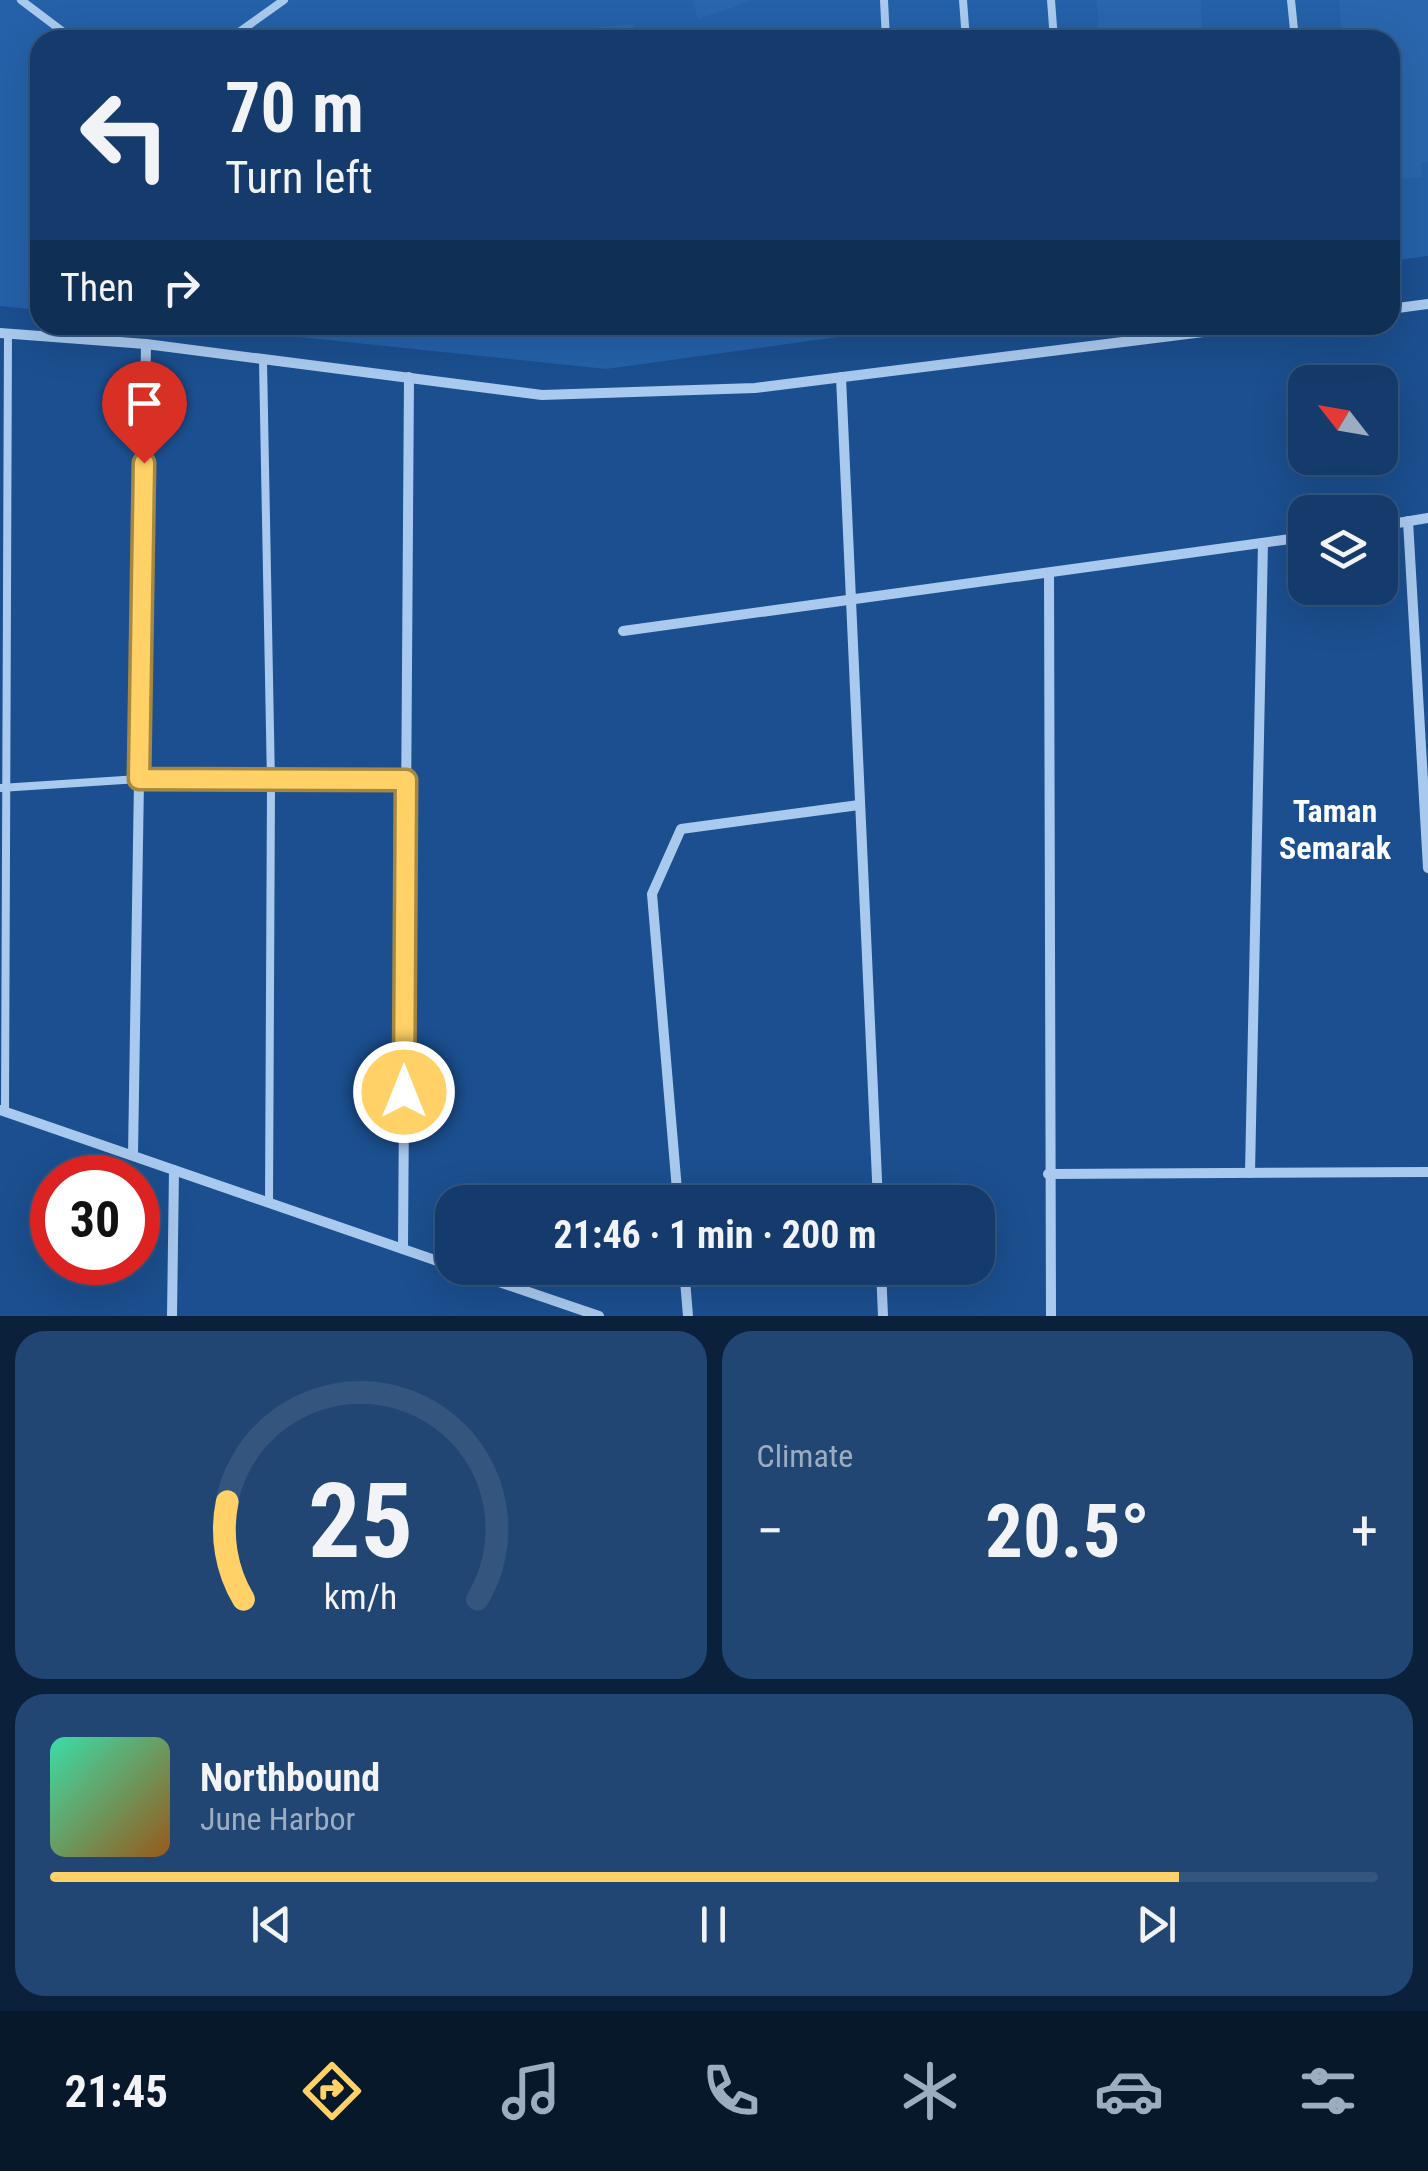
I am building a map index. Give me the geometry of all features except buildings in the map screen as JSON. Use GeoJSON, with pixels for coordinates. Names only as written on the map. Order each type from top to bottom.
{"type":"FeatureCollection","features":[{"type":"Feature","properties":{"kind":"street"},"geometry":{"type":"LineString","coordinates":[[1400,307],[1428,304]]}},
{"type":"Feature","properties":{"kind":"street"},"geometry":{"type":"LineString","coordinates":[[4,333],[146,344],[542,395],[754,388],[1180,335]]}},
{"type":"Feature","properties":{"kind":"street"},"geometry":{"type":"LineString","coordinates":[[3,1111],[132,1155],[146,344]]}},
{"type":"Feature","properties":{"kind":"street"},"geometry":{"type":"LineString","coordinates":[[402,1248],[408,377]]}},
{"type":"Feature","properties":{"kind":"street"},"geometry":{"type":"LineString","coordinates":[[841,378],[877,1185]]}},
{"type":"Feature","properties":{"kind":"street"},"geometry":{"type":"LineString","coordinates":[[1398,523],[1428,518]]}},
{"type":"Feature","properties":{"kind":"street"},"geometry":{"type":"LineString","coordinates":[[1408,521],[1428,868]]}},
{"type":"Feature","properties":{"kind":"street"},"geometry":{"type":"LineString","coordinates":[[623,631],[850,598],[1049,576],[1288,539]]}},
{"type":"Feature","properties":{"kind":"street"},"geometry":{"type":"LineString","coordinates":[[1250,1173],[1263,543]]}},
{"type":"Feature","properties":{"kind":"street"},"geometry":{"type":"LineString","coordinates":[[1049,576],[1051,1316]]}},
{"type":"Feature","properties":{"kind":"street"},"geometry":{"type":"LineString","coordinates":[[677,1185],[652,894],[681,830],[858,805]]}},
{"type":"Feature","properties":{"kind":"street"},"geometry":{"type":"LineString","coordinates":[[160,1165],[435,1260]]}},
{"type":"Feature","properties":{"kind":"street"},"geometry":{"type":"LineString","coordinates":[[172,1316],[174,1170]]}},
{"type":"Feature","properties":{"kind":"street"},"geometry":{"type":"LineString","coordinates":[[1048,1174],[1428,1172]]}},
{"type":"Feature","properties":{"kind":"street"},"geometry":{"type":"LineString","coordinates":[[508,1285],[599,1316]]}},
{"type":"Feature","properties":{"kind":"street"},"geometry":{"type":"LineString","coordinates":[[685,1285],[688,1316]]}},
{"type":"Feature","properties":{"kind":"street"},"geometry":{"type":"LineString","coordinates":[[882,1285],[883,1316]]}},
{"type":"Feature","properties":{"kind":"lane"},"geometry":{"type":"LineString","coordinates":[[21,0],[61,30]]}},
{"type":"Feature","properties":{"kind":"lane"},"geometry":{"type":"LineString","coordinates":[[242,30],[284,0]]}},
{"type":"Feature","properties":{"kind":"lane"},"geometry":{"type":"LineString","coordinates":[[884,0],[886,30]]}},
{"type":"Feature","properties":{"kind":"lane"},"geometry":{"type":"LineString","coordinates":[[963,0],[965,30]]}},
{"type":"Feature","properties":{"kind":"lane"},"geometry":{"type":"LineString","coordinates":[[1051,0],[1053,30]]}},
{"type":"Feature","properties":{"kind":"lane"},"geometry":{"type":"LineString","coordinates":[[1291,0],[1294,30]]}},
{"type":"Feature","properties":{"kind":"lane"},"geometry":{"type":"LineString","coordinates":[[3,1111],[4,333]]}},
{"type":"Feature","properties":{"kind":"lane"},"geometry":{"type":"LineString","coordinates":[[264,362],[271,783],[270,1203]]}},
{"type":"Feature","properties":{"kind":"lane"},"geometry":{"type":"LineString","coordinates":[[3,788],[139,779],[271,783],[406,780]]}},
{"type":"Feature","properties":{"kind":"shaded area"},"geometry":{"type":"Polygon","coordinates":[[[0,0],[1428,0],[1428,256],[1400,260],[1400,30],[30,30],[30,309],[0,306],[0,0]]]}},
{"type":"Feature","properties":{"kind":"shaded area"},"geometry":{"type":"Polygon","coordinates":[[[280,335],[852,335],[606,369],[280,335]]]}},
{"type":"Feature","properties":{"kind":"district","name":"Taman Semarak"},"geometry":{"type":"Point","coordinates":[1335,830]}},
{"type":"Feature","properties":{"kind":"route"},"geometry":{"type":"LineString","coordinates":[[144,463],[139,779],[271,783],[406,780],[404,1092]]}}]}
